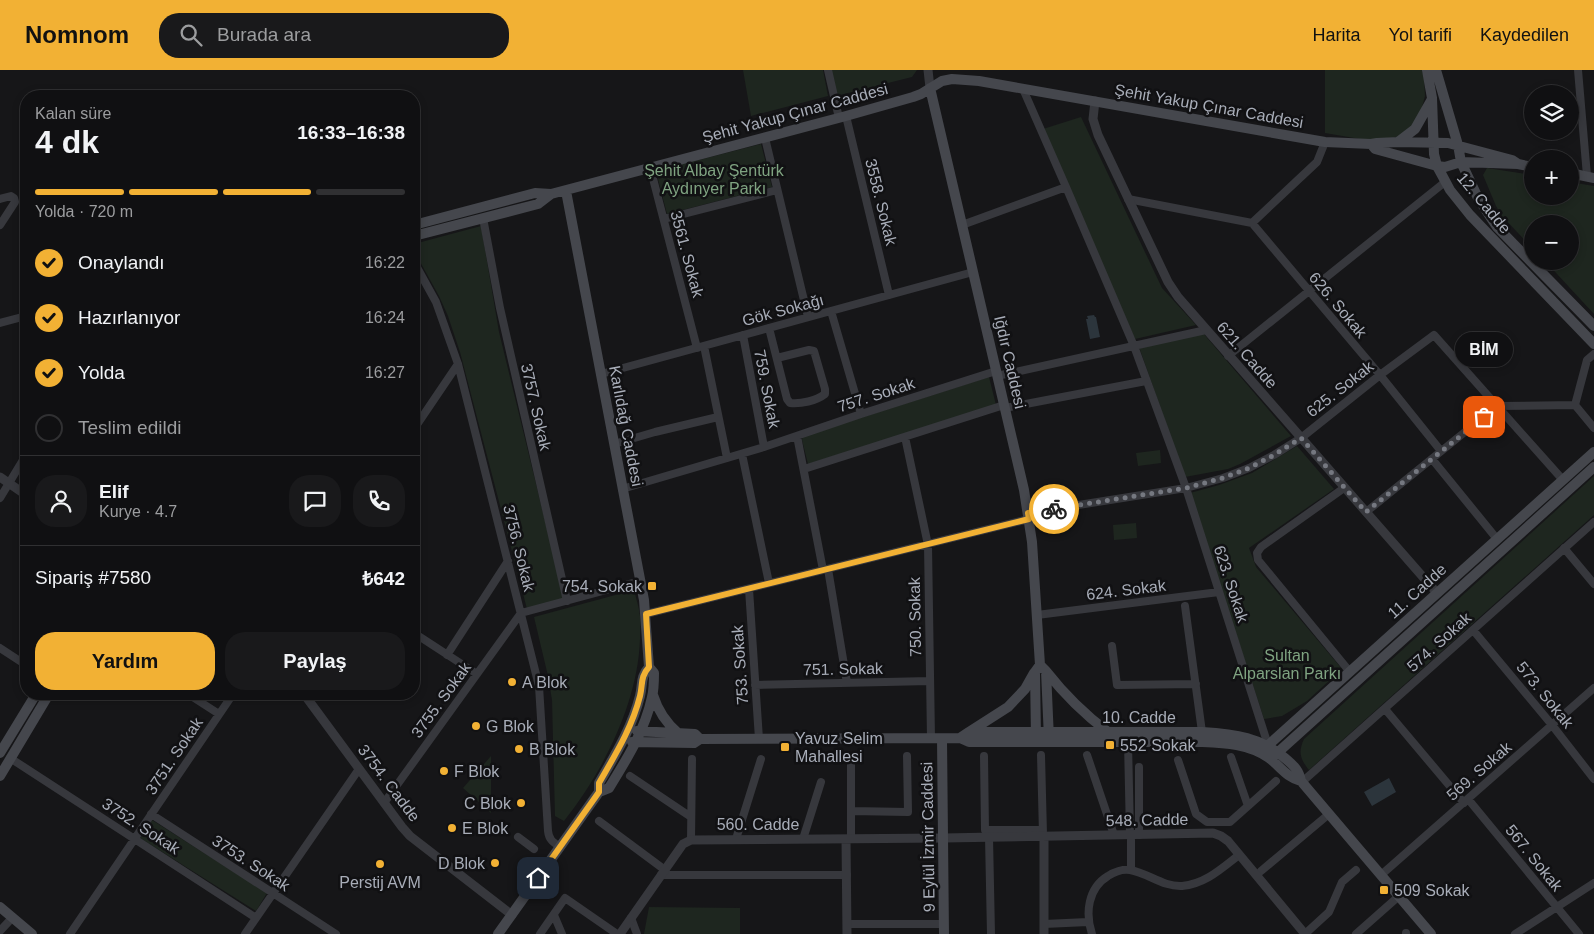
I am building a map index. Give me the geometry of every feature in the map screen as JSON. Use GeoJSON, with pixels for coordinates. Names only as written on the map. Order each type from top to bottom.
{"type":"FeatureCollection","features":[{"type":"Feature","properties":{"kind":"main road"},"geometry":{"type":"LineString","coordinates":[[1427,70],[1432,98],[1434,143]]}},
{"type":"Feature","properties":{"kind":"main road"},"geometry":{"type":"LineString","coordinates":[[1436,70],[1458,145]]}},
{"type":"Feature","properties":{"kind":"main road","name":"Şehit Yakup Çınar Caddesi"},"geometry":{"type":"LineString","coordinates":[[551,194],[913,97],[942,81],[952,79],[979,81],[1325,142],[1371,144]]}},
{"type":"Feature","properties":{"kind":"main road","name":"Iğdır Caddesi"},"geometry":{"type":"LineString","coordinates":[[930,88],[1029,516],[1040,669],[1049,737]]}},
{"type":"Feature","properties":{"kind":"main road"},"geometry":{"type":"LineString","coordinates":[[1398,142],[1421,122],[1432,98]]}},
{"type":"Feature","properties":{"kind":"main road"},"geometry":{"type":"LineString","coordinates":[[1518,164],[1512,160],[1448,142],[1377,142],[1371,144],[1375,149],[1437,166],[1449,166],[1461,162],[1524,165]]}},
{"type":"Feature","properties":{"kind":"main road","name":"12. Cadde"},"geometry":{"type":"LineString","coordinates":[[1434,143],[1437,166],[1445,182],[1470,215],[1594,344]]}},
{"type":"Feature","properties":{"kind":"main road","name":"12. Cadde"},"geometry":{"type":"LineString","coordinates":[[1458,145],[1461,162],[1478,198],[1497,227],[1594,326]]}},
{"type":"Feature","properties":{"kind":"main road","name":"Karlıdağ Caddesi"},"geometry":{"type":"LineString","coordinates":[[498,934],[599,792],[609,788],[636,742],[653,696],[654,673],[649,667],[646,614],[566,191]]}},
{"type":"Feature","properties":{"kind":"main road"},"geometry":{"type":"LineString","coordinates":[[420,223],[535,193],[551,194]]}},
{"type":"Feature","properties":{"kind":"main road"},"geometry":{"type":"LineString","coordinates":[[420,234],[538,204],[551,194]]}},
{"type":"Feature","properties":{"kind":"main road","name":"11. Cadde"},"geometry":{"type":"LineString","coordinates":[[1264,749],[1594,452]]}},
{"type":"Feature","properties":{"kind":"main road","name":"11. Cadde"},"geometry":{"type":"LineString","coordinates":[[1275,756],[1594,467]]}},
{"type":"Feature","properties":{"kind":"main road","name":"Karlıdağ Caddesi"},"geometry":{"type":"LineString","coordinates":[[599,792],[599,783],[628,731],[641,694],[643,673],[649,667]]}},
{"type":"Feature","properties":{"kind":"main road","name":"Iğdır Caddesi"},"geometry":{"type":"LineString","coordinates":[[1036,737],[1040,669]]}},
{"type":"Feature","properties":{"kind":"main road"},"geometry":{"type":"LineString","coordinates":[[960,738],[1008,707],[1040,669],[1088,717],[1108,732]]}},
{"type":"Feature","properties":{"kind":"main road"},"geometry":{"type":"LineString","coordinates":[[653,696],[668,725],[678,733]]}},
{"type":"Feature","properties":{"kind":"main road"},"geometry":{"type":"LineString","coordinates":[[0,753],[32,700]]}},
{"type":"Feature","properties":{"kind":"main road"},"geometry":{"type":"LineString","coordinates":[[0,776],[45,700]]}},
{"type":"Feature","properties":{"kind":"main road","name":"10. Cadde"},"geometry":{"type":"LineString","coordinates":[[628,731],[694,734],[700,739]]}},
{"type":"Feature","properties":{"kind":"main road","name":"10. Cadde"},"geometry":{"type":"LineString","coordinates":[[969,732],[1128,742],[1220,743],[1264,749]]}},
{"type":"Feature","properties":{"kind":"main road","name":"10. Cadde"},"geometry":{"type":"LineString","coordinates":[[1049,737],[1108,732],[1202,732],[1248,737],[1275,756],[1292,779],[1301,782],[1432,934]]}},
{"type":"Feature","properties":{"kind":"main road","name":"10. Cadde"},"geometry":{"type":"LineString","coordinates":[[623,741],[694,743],[700,739],[960,738],[970,742],[1036,737]]}},
{"type":"Feature","properties":{"kind":"main road","name":"9 Eylül İzmir Caddesi"},"geometry":{"type":"LineString","coordinates":[[937,739],[944,838],[944,929]]}},
{"type":"Feature","properties":{"kind":"main road"},"geometry":{"type":"LineString","coordinates":[[0,907],[32,934]]}},
{"type":"Feature","properties":{"kind":"street","name":"3558. Sokak"},"geometry":{"type":"LineString","coordinates":[[828,70],[889,295]]}},
{"type":"Feature","properties":{"kind":"street","name":"Iğdır Caddesi"},"geometry":{"type":"LineString","coordinates":[[928,70],[930,88]]}},
{"type":"Feature","properties":{"kind":"street"},"geometry":{"type":"LineString","coordinates":[[1578,70],[1590,177]]}},
{"type":"Feature","properties":{"kind":"street","name":"623. Sokak"},"geometry":{"type":"LineString","coordinates":[[1023,89],[1134,346],[1186,488],[1219,592],[1264,749]]}},
{"type":"Feature","properties":{"kind":"street","name":"621. Cadde"},"geometry":{"type":"LineString","coordinates":[[1095,101],[1092,113],[1094,125],[1168,282],[1178,297],[1437,593]]}},
{"type":"Feature","properties":{"kind":"street"},"geometry":{"type":"LineString","coordinates":[[765,138],[808,317]]}},
{"type":"Feature","properties":{"kind":"street"},"geometry":{"type":"LineString","coordinates":[[1128,199],[1252,223],[1317,162],[1325,142]]}},
{"type":"Feature","properties":{"kind":"street","name":"3561. Sokak"},"geometry":{"type":"LineString","coordinates":[[650,167],[701,347],[727,458]]}},
{"type":"Feature","properties":{"kind":"street"},"geometry":{"type":"LineString","coordinates":[[1228,356],[1445,182]]}},
{"type":"Feature","properties":{"kind":"street"},"geometry":{"type":"LineString","coordinates":[[962,225],[1066,187]]}},
{"type":"Feature","properties":{"kind":"street"},"geometry":{"type":"LineString","coordinates":[[664,219],[777,190]]}},
{"type":"Feature","properties":{"kind":"street"},"geometry":{"type":"LineString","coordinates":[[0,198],[11,196],[15,202],[0,225]]}},
{"type":"Feature","properties":{"kind":"street","name":"3757. Sokak"},"geometry":{"type":"LineString","coordinates":[[482,218],[500,308],[567,601]]}},
{"type":"Feature","properties":{"kind":"street","name":"626. Sokak"},"geometry":{"type":"LineString","coordinates":[[1252,223],[1380,375],[1441,451]]}},
{"type":"Feature","properties":{"kind":"street","name":"Gök Sokağı"},"geometry":{"type":"LineString","coordinates":[[600,374],[973,272]]}},
{"type":"Feature","properties":{"kind":"street","name":"3756. Sokak"},"geometry":{"type":"LineString","coordinates":[[420,273],[436,302],[458,364],[540,686],[548,832],[549,838],[560,847]]}},
{"type":"Feature","properties":{"kind":"street"},"geometry":{"type":"LineString","coordinates":[[831,311],[861,414]]}},
{"type":"Feature","properties":{"kind":"street"},"geometry":{"type":"LineString","coordinates":[[0,323],[20,318]]}},
{"type":"Feature","properties":{"kind":"street"},"geometry":{"type":"LineString","coordinates":[[769,328],[776,358],[787,399],[790,404],[820,398],[825,394],[814,351],[809,350],[776,358]]}},
{"type":"Feature","properties":{"kind":"street","name":"757. Sokak"},"geometry":{"type":"LineString","coordinates":[[622,489],[742,454],[861,414],[997,374],[1206,330]]}},
{"type":"Feature","properties":{"kind":"street","name":"759. Sokak"},"geometry":{"type":"LineString","coordinates":[[743,335],[764,447]]}},
{"type":"Feature","properties":{"kind":"street","name":"625. Sokak"},"geometry":{"type":"LineString","coordinates":[[1029,516],[1186,488],[1223,478],[1249,468],[1301,438],[1434,335],[1497,406]]}},
{"type":"Feature","properties":{"kind":"street"},"geometry":{"type":"LineString","coordinates":[[1576,405],[1587,360],[1594,354]]}},
{"type":"Feature","properties":{"kind":"street"},"geometry":{"type":"LineString","coordinates":[[420,420],[458,364]]}},
{"type":"Feature","properties":{"kind":"street"},"geometry":{"type":"LineString","coordinates":[[804,469],[1005,407],[1146,381]]}},
{"type":"Feature","properties":{"kind":"street"},"geometry":{"type":"LineString","coordinates":[[1366,512],[1497,406],[1576,405]]}},
{"type":"Feature","properties":{"kind":"street"},"geometry":{"type":"LineString","coordinates":[[1576,405],[1594,428]]}},
{"type":"Feature","properties":{"kind":"street"},"geometry":{"type":"LineString","coordinates":[[1497,406],[1563,480]]}},
{"type":"Feature","properties":{"kind":"street"},"geometry":{"type":"LineString","coordinates":[[614,444],[718,417]]}},
{"type":"Feature","properties":{"kind":"street"},"geometry":{"type":"LineString","coordinates":[[797,436],[826,570],[846,683]]}},
{"type":"Feature","properties":{"kind":"street","name":"750. Sokak"},"geometry":{"type":"LineString","coordinates":[[905,437],[928,544],[930,681],[937,739]]}},
{"type":"Feature","properties":{"kind":"street"},"geometry":{"type":"LineString","coordinates":[[742,454],[769,583]]}},
{"type":"Feature","properties":{"kind":"street"},"geometry":{"type":"LineString","coordinates":[[1432,459],[1497,539]]}},
{"type":"Feature","properties":{"kind":"street"},"geometry":{"type":"LineString","coordinates":[[0,498],[20,466]]}},
{"type":"Feature","properties":{"kind":"street"},"geometry":{"type":"LineString","coordinates":[[0,477],[20,491]]}},
{"type":"Feature","properties":{"kind":"street"},"geometry":{"type":"LineString","coordinates":[[1344,488],[1261,547],[1257,553],[1258,560],[1350,672]]}},
{"type":"Feature","properties":{"kind":"street"},"geometry":{"type":"LineString","coordinates":[[646,614],[928,544],[1029,516]]}},
{"type":"Feature","properties":{"kind":"street","name":"574. Sokak"},"geometry":{"type":"LineString","coordinates":[[1301,782],[1594,522]]}},
{"type":"Feature","properties":{"kind":"street"},"geometry":{"type":"LineString","coordinates":[[1564,548],[1594,584]]}},
{"type":"Feature","properties":{"kind":"street"},"geometry":{"type":"LineString","coordinates":[[447,655],[508,561]]}},
{"type":"Feature","properties":{"kind":"street"},"geometry":{"type":"LineString","coordinates":[[521,613],[640,581]]}},
{"type":"Feature","properties":{"kind":"street","name":"753. Sokak"},"geometry":{"type":"LineString","coordinates":[[749,588],[759,739]]}},
{"type":"Feature","properties":{"kind":"street","name":"624. Sokak"},"geometry":{"type":"LineString","coordinates":[[1037,615],[1219,592]]}},
{"type":"Feature","properties":{"kind":"street"},"geometry":{"type":"LineString","coordinates":[[1185,606],[1202,732]]}},
{"type":"Feature","properties":{"kind":"street","name":"3755. Sokak"},"geometry":{"type":"LineString","coordinates":[[384,803],[521,613]]}},
{"type":"Feature","properties":{"kind":"street","name":"573. Sokak"},"geometry":{"type":"LineString","coordinates":[[1473,630],[1594,779]]}},
{"type":"Feature","properties":{"kind":"street"},"geometry":{"type":"LineString","coordinates":[[420,637],[477,674]]}},
{"type":"Feature","properties":{"kind":"street"},"geometry":{"type":"LineString","coordinates":[[1112,646],[1117,685],[1196,684]]}},
{"type":"Feature","properties":{"kind":"street"},"geometry":{"type":"LineString","coordinates":[[0,648],[20,661]]}},
{"type":"Feature","properties":{"kind":"street","name":"751. Sokak"},"geometry":{"type":"LineString","coordinates":[[755,685],[930,681]]}},
{"type":"Feature","properties":{"kind":"street","name":"569. Sokak"},"geometry":{"type":"LineString","coordinates":[[1381,874],[1594,688]]}},
{"type":"Feature","properties":{"kind":"street"},"geometry":{"type":"LineString","coordinates":[[197,700],[219,714]]}},
{"type":"Feature","properties":{"kind":"street","name":"3751. Sokak"},"geometry":{"type":"LineString","coordinates":[[70,934],[230,700]]}},
{"type":"Feature","properties":{"kind":"street","name":"3754. Cadde"},"geometry":{"type":"LineString","coordinates":[[308,700],[410,836],[512,915]]}},
{"type":"Feature","properties":{"kind":"street","name":"567. Sokak"},"geometry":{"type":"LineString","coordinates":[[1385,708],[1579,934]]}},
{"type":"Feature","properties":{"kind":"street"},"geometry":{"type":"LineString","coordinates":[[1128,742],[1133,837]]}},
{"type":"Feature","properties":{"kind":"street"},"geometry":{"type":"LineString","coordinates":[[1041,755],[1044,934]]}},
{"type":"Feature","properties":{"kind":"street"},"geometry":{"type":"LineString","coordinates":[[1087,755],[1114,835]]}},
{"type":"Feature","properties":{"kind":"street"},"geometry":{"type":"LineString","coordinates":[[847,934],[851,756]]}},
{"type":"Feature","properties":{"kind":"street"},"geometry":{"type":"LineString","coordinates":[[851,811],[908,812],[907,756]]}},
{"type":"Feature","properties":{"kind":"street"},"geometry":{"type":"LineString","coordinates":[[984,756],[985,830],[1043,833]]}},
{"type":"Feature","properties":{"kind":"street"},"geometry":{"type":"LineString","coordinates":[[1231,757],[1248,806]]}},
{"type":"Feature","properties":{"kind":"street","name":"3752. Sokak"},"geometry":{"type":"LineString","coordinates":[[10,758],[256,918]]}},
{"type":"Feature","properties":{"kind":"street"},"geometry":{"type":"LineString","coordinates":[[540,934],[565,898],[618,934],[683,844],[691,840],[692,759]]}},
{"type":"Feature","properties":{"kind":"street"},"geometry":{"type":"LineString","coordinates":[[736,839],[761,759]]}},
{"type":"Feature","properties":{"kind":"street"},"geometry":{"type":"LineString","coordinates":[[1178,760],[1196,814],[1207,822],[1230,822],[1276,781]]}},
{"type":"Feature","properties":{"kind":"street"},"geometry":{"type":"LineString","coordinates":[[1131,870],[1139,767]]}},
{"type":"Feature","properties":{"kind":"street"},"geometry":{"type":"LineString","coordinates":[[245,934],[359,769]]}},
{"type":"Feature","properties":{"kind":"street"},"geometry":{"type":"LineString","coordinates":[[630,776],[691,817]]}},
{"type":"Feature","properties":{"kind":"street"},"geometry":{"type":"LineString","coordinates":[[803,839],[821,782]]}},
{"type":"Feature","properties":{"kind":"street","name":"3753. Sokak"},"geometry":{"type":"LineString","coordinates":[[151,814],[336,934]]}},
{"type":"Feature","properties":{"kind":"street"},"geometry":{"type":"LineString","coordinates":[[1261,871],[1329,814]]}},
{"type":"Feature","properties":{"kind":"street"},"geometry":{"type":"LineString","coordinates":[[599,821],[663,873],[847,875]]}},
{"type":"Feature","properties":{"kind":"street"},"geometry":{"type":"LineString","coordinates":[[1207,822],[1207,834]]}},
{"type":"Feature","properties":{"kind":"street","name":"548. Cadde"},"geometry":{"type":"LineString","coordinates":[[944,838],[989,838],[1043,833],[1133,837],[1216,834],[1223,837],[1305,934]]}},
{"type":"Feature","properties":{"kind":"street"},"geometry":{"type":"LineString","coordinates":[[518,837],[534,849]]}},
{"type":"Feature","properties":{"kind":"street","name":"560. Cadde"},"geometry":{"type":"LineString","coordinates":[[691,840],[944,838]]}},
{"type":"Feature","properties":{"kind":"street"},"geometry":{"type":"LineString","coordinates":[[989,838],[990,934]]}},
{"type":"Feature","properties":{"kind":"street"},"geometry":{"type":"LineString","coordinates":[[1092,934],[1088,922],[1091,899],[1098,884],[1111,874],[1123,870],[1131,870],[1169,885],[1190,885],[1205,880],[1239,855]]}},
{"type":"Feature","properties":{"kind":"street"},"geometry":{"type":"LineString","coordinates":[[1305,934],[1329,912],[1342,882],[1356,870]]}},
{"type":"Feature","properties":{"kind":"street"},"geometry":{"type":"LineString","coordinates":[[1515,934],[1594,883]]}},
{"type":"Feature","properties":{"kind":"street"},"geometry":{"type":"LineString","coordinates":[[1356,934],[1399,896]]}},
{"type":"Feature","properties":{"kind":"street"},"geometry":{"type":"LineString","coordinates":[[554,914],[562,934]]}},
{"type":"Feature","properties":{"kind":"street"},"geometry":{"type":"LineString","coordinates":[[0,931],[12,918]]}},
{"type":"Feature","properties":{"kind":"street"},"geometry":{"type":"LineString","coordinates":[[631,918],[637,934]]}},
{"type":"Feature","properties":{"kind":"street"},"geometry":{"type":"LineString","coordinates":[[1044,924],[1088,922]]}},
{"type":"Feature","properties":{"kind":"street"},"geometry":{"type":"LineString","coordinates":[[847,924],[944,929]]}},
{"type":"Feature","properties":{"kind":"green space"},"geometry":{"type":"Polygon","coordinates":[[[743,70],[823,70],[828,96],[751,116],[743,70]]]}},
{"type":"Feature","properties":{"kind":"green space"},"geometry":{"type":"Polygon","coordinates":[[[830,70],[917,70],[912,77],[840,95],[836,93],[830,70]]]}},
{"type":"Feature","properties":{"kind":"green space"},"geometry":{"type":"Polygon","coordinates":[[[1325,70],[1422,70],[1425,96],[1416,124],[1398,137],[1366,140],[1325,133],[1325,70]]]}},
{"type":"Feature","properties":{"kind":"green space"},"geometry":{"type":"Polygon","coordinates":[[[1081,117],[1162,288],[1196,325],[1135,339],[1043,129],[1081,117]]]}},
{"type":"Feature","properties":{"kind":"green space","name":"Şehit Albay Şentürk Aydınyer Parkı"},"geometry":{"type":"Polygon","coordinates":[[[761,144],[772,187],[667,214],[656,171],[761,144]]]}},
{"type":"Feature","properties":{"kind":"green space"},"geometry":{"type":"Polygon","coordinates":[[[1487,168],[1524,174],[1524,205],[1579,205],[1579,184],[1594,186],[1594,314],[1553,270],[1579,270],[1579,215],[1524,215],[1524,239],[1502,216],[1483,175],[1487,168]]]}},
{"type":"Feature","properties":{"kind":"green space"},"geometry":{"type":"Polygon","coordinates":[[[481,226],[499,332],[564,599],[527,609],[460,352],[448,316],[420,262],[420,242],[481,226]]]}},
{"type":"Feature","properties":{"kind":"green space"},"geometry":{"type":"Polygon","coordinates":[[[1203,333],[1291,436],[1228,469],[1185,477],[1139,347],[1203,333]]]}},
{"type":"Feature","properties":{"kind":"green space"},"geometry":{"type":"Polygon","coordinates":[[[989,377],[996,405],[808,464],[802,440],[803,436],[989,377]]]}},
{"type":"Feature","properties":{"kind":"green space","name":"Sultan Alparslan Parkı"},"geometry":{"type":"Polygon","coordinates":[[[1297,446],[1334,489],[1249,548],[1256,567],[1342,669],[1307,701],[1282,716],[1264,719],[1190,493],[1252,473],[1297,446]]]}},
{"type":"Feature","properties":{"kind":"green space"},"geometry":{"type":"Polygon","coordinates":[[[1160,450],[1161,463],[1138,466],[1136,453],[1160,450]]]}},
{"type":"Feature","properties":{"kind":"green space"},"geometry":{"type":"Polygon","coordinates":[[[1594,476],[1594,515],[1309,770],[1301,755],[1304,739],[1594,476]]]}},
{"type":"Feature","properties":{"kind":"green space"},"geometry":{"type":"Polygon","coordinates":[[[1136,523],[1137,538],[1114,540],[1113,525],[1136,523]]]}},
{"type":"Feature","properties":{"kind":"green space"},"geometry":{"type":"Polygon","coordinates":[[[634,590],[639,609],[640,639],[633,688],[616,736],[605,759],[564,821],[555,816],[552,700],[534,617],[634,590]]]}},
{"type":"Feature","properties":{"kind":"green space"},"geometry":{"type":"Polygon","coordinates":[[[491,756],[491,813],[463,788],[491,756]]]}},
{"type":"Feature","properties":{"kind":"green space"},"geometry":{"type":"Polygon","coordinates":[[[152,820],[267,893],[256,911],[140,838],[152,820]]]}},
{"type":"Feature","properties":{"kind":"green space"},"geometry":{"type":"Polygon","coordinates":[[[649,907],[740,908],[740,934],[644,934],[649,907]]]}},
{"type":"Feature","properties":{"kind":"shaded area"},"geometry":{"type":"Polygon","coordinates":[[[1094,315],[1100,337],[1090,339],[1086,319],[1088,319],[1087,316],[1094,315]]]}},
{"type":"Feature","properties":{"kind":"shaded area"},"geometry":{"type":"Polygon","coordinates":[[[1389,778],[1396,792],[1372,806],[1364,792],[1389,778]]]}},
{"type":"Feature","properties":{"kind":"way so far"},"geometry":{"type":"LineString","coordinates":[[1054,509],[1186,488],[1223,478],[1249,468],[1301,438],[1366,512],[1484,417]]}},
{"type":"Feature","properties":{"kind":"place","name":"BİM"},"geometry":{"type":"Point","coordinates":[1484,417]}},
{"type":"Feature","properties":{"kind":"place","name":"754. Sokak"},"geometry":{"type":"Point","coordinates":[652,586]}},
{"type":"Feature","properties":{"kind":"place","name":"A Blok"},"geometry":{"type":"Point","coordinates":[512,682]}},
{"type":"Feature","properties":{"kind":"place","name":"G Blok"},"geometry":{"type":"Point","coordinates":[476,726]}},
{"type":"Feature","properties":{"kind":"place","name":"552 Sokak"},"geometry":{"type":"Point","coordinates":[1110,745]}},
{"type":"Feature","properties":{"kind":"place","name":"Yavuz Selim Mahallesi"},"geometry":{"type":"Point","coordinates":[785,747]}},
{"type":"Feature","properties":{"kind":"place","name":"B Blok"},"geometry":{"type":"Point","coordinates":[519,749]}},
{"type":"Feature","properties":{"kind":"place","name":"F Blok"},"geometry":{"type":"Point","coordinates":[444,771]}},
{"type":"Feature","properties":{"kind":"place","name":"C Blok"},"geometry":{"type":"Point","coordinates":[521,803]}},
{"type":"Feature","properties":{"kind":"place","name":"E Blok"},"geometry":{"type":"Point","coordinates":[452,828]}},
{"type":"Feature","properties":{"kind":"place","name":"D Blok"},"geometry":{"type":"Point","coordinates":[495,863]}},
{"type":"Feature","properties":{"kind":"place","name":"Perstij AVM"},"geometry":{"type":"Point","coordinates":[380,864]}},
{"type":"Feature","properties":{"kind":"place","name":"509 Sokak"},"geometry":{"type":"Point","coordinates":[1384,890]}},
{"type":"Feature","properties":{"kind":"route"},"geometry":{"type":"LineString","coordinates":[[538,878],[599,792],[599,783],[628,731],[641,694],[643,673],[649,667],[646,614],[1029,519],[1028,513],[1054,509]]}}]}
